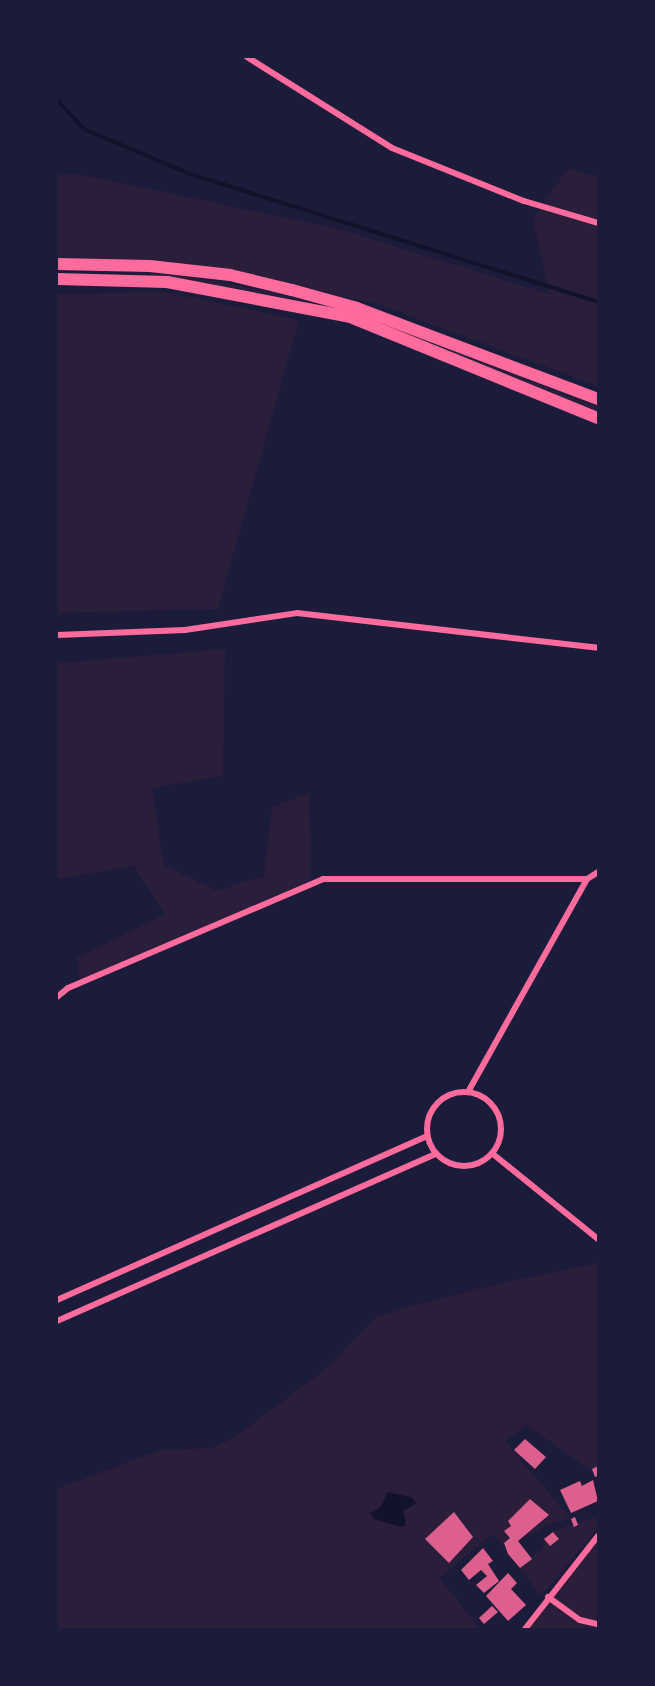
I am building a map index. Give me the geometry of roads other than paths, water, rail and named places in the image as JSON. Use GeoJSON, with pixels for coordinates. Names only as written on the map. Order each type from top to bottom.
{"type":"FeatureCollection","features":[{"type":"Feature","properties":{"kind":"main road"},"geometry":{"type":"LineString","coordinates":[[57,264],[150,266],[230,275],[292,290],[357,308],[598,399]]}},
{"type":"Feature","properties":{"kind":"main road"},"geometry":{"type":"LineString","coordinates":[[57,279],[167,282],[350,317],[598,418]]}},
{"type":"Feature","properties":{"kind":"street"},"geometry":{"type":"LineString","coordinates":[[247,57],[392,148],[524,201],[598,223]]}},
{"type":"Feature","properties":{"kind":"street"},"geometry":{"type":"LineString","coordinates":[[57,635],[185,630],[297,613],[598,648]]}},
{"type":"Feature","properties":{"kind":"street"},"geometry":{"type":"LineString","coordinates":[[468,1092],[587,879],[598,872]]}},
{"type":"Feature","properties":{"kind":"street"},"geometry":{"type":"LineString","coordinates":[[57,997],[68,988],[323,879],[587,879]]}},
{"type":"Feature","properties":{"kind":"street"},"geometry":{"type":"LineString","coordinates":[[468,1092],[489,1101],[501,1121],[499,1144],[492,1154],[470,1167],[445,1162],[435,1154],[427,1136],[428,1117],[435,1105],[445,1097],[468,1092]]}},
{"type":"Feature","properties":{"kind":"street"},"geometry":{"type":"LineString","coordinates":[[57,1300],[427,1136]]}},
{"type":"Feature","properties":{"kind":"street"},"geometry":{"type":"LineString","coordinates":[[57,1321],[435,1154]]}},
{"type":"Feature","properties":{"kind":"street"},"geometry":{"type":"LineString","coordinates":[[492,1154],[598,1239]]}},
{"type":"Feature","properties":{"kind":"street"},"geometry":{"type":"LineString","coordinates":[[525,1629],[598,1536]]}},
{"type":"Feature","properties":{"kind":"street"},"geometry":{"type":"LineString","coordinates":[[548,1598],[580,1620],[598,1624]]}},
{"type":"Feature","properties":{"kind":"waterway"},"geometry":{"type":"LineString","coordinates":[[57,100],[84,129],[187,173],[598,302]]}}]}
